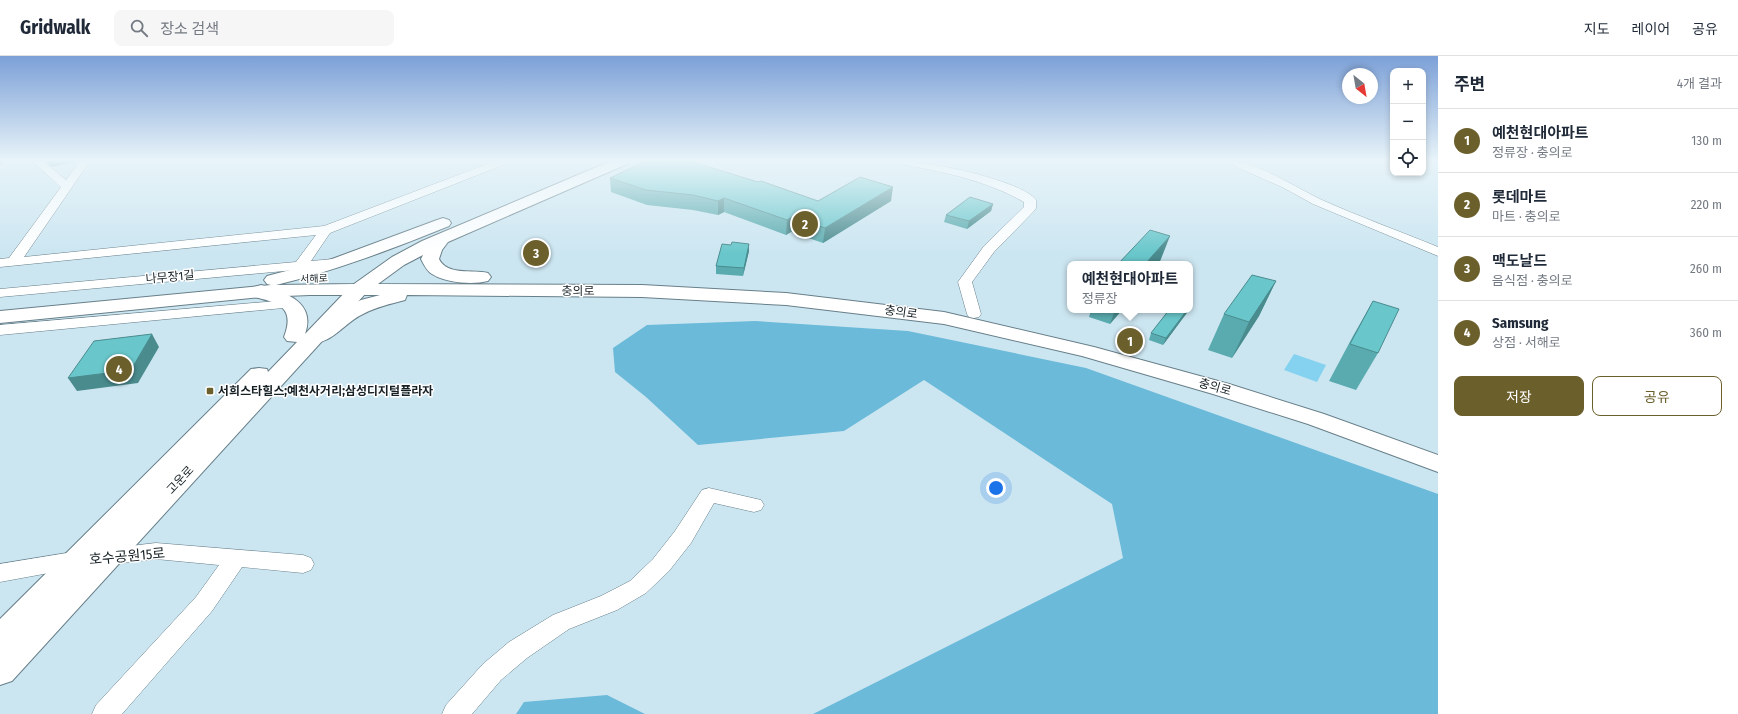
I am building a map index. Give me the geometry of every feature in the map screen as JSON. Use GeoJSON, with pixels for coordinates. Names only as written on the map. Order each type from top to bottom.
{"type":"FeatureCollection","features":[{"type":"Feature","properties":{"kind":"main road"},"geometry":{"type":"LineString","coordinates":[[358,283],[407,256],[438,235],[485,209],[528,192]]}},
{"type":"Feature","properties":{"kind":"main road"},"geometry":{"type":"LineString","coordinates":[[438,235],[546,192]]}},
{"type":"Feature","properties":{"kind":"main road"},"geometry":{"type":"LineString","coordinates":[[442,290],[410,293],[369,304],[346,315],[324,335],[304,338],[299,325],[299,314],[297,310],[270,294],[261,293],[265,286],[340,262],[480,209],[485,209]]}},
{"type":"Feature","properties":{"kind":"main road"},"geometry":{"type":"LineString","coordinates":[[438,235],[430,259],[434,267],[448,274],[490,277],[491,285]]}},
{"type":"Feature","properties":{"kind":"main road","name":"충의로"},"geometry":{"type":"LineString","coordinates":[[358,283],[442,290],[491,285],[615,281],[830,293],[942,307],[1056,330],[1316,419],[1438,464]]}},
{"type":"Feature","properties":{"kind":"main road","name":"충의로"},"geometry":{"type":"LineString","coordinates":[[358,283],[491,285],[786,299],[944,318],[1087,350],[1203,369],[1302,400],[1438,450]]}},
{"type":"Feature","properties":{"kind":"main road","name":"서해로"},"geometry":{"type":"LineString","coordinates":[[0,307],[265,286],[358,283]]}},
{"type":"Feature","properties":{"kind":"main road","name":"고운로"},"geometry":{"type":"LineString","coordinates":[[0,640],[78,560],[358,283]]}},
{"type":"Feature","properties":{"kind":"main road","name":"서해로"},"geometry":{"type":"LineString","coordinates":[[0,317],[265,286]]}},
{"type":"Feature","properties":{"kind":"main road","name":"고운로"},"geometry":{"type":"LineString","coordinates":[[0,671],[108,556],[304,338]]}},
{"type":"Feature","properties":{"kind":"street"},"geometry":{"type":"LineString","coordinates":[[14,261],[62,192]]}},
{"type":"Feature","properties":{"kind":"street"},"geometry":{"type":"LineString","coordinates":[[0,263],[326,230],[425,192]]}},
{"type":"Feature","properties":{"kind":"street"},"geometry":{"type":"LineString","coordinates":[[974,314],[965,282],[989,249],[1030,208],[1030,200],[1013,192]]}},
{"type":"Feature","properties":{"kind":"street"},"geometry":{"type":"LineString","coordinates":[[1298,192],[1317,202],[1432,248],[1438,252]]}},
{"type":"Feature","properties":{"kind":"street"},"geometry":{"type":"LineString","coordinates":[[301,265],[326,230]]}},
{"type":"Feature","properties":{"kind":"street","name":"나무장1길"},"geometry":{"type":"LineString","coordinates":[[0,293],[340,262]]}},
{"type":"Feature","properties":{"kind":"street"},"geometry":{"type":"LineString","coordinates":[[0,330],[289,304]]}},
{"type":"Feature","properties":{"kind":"street"},"geometry":{"type":"LineString","coordinates":[[455,714],[492,672],[518,650],[561,622],[609,603],[638,587],[665,560],[683,537],[709,496],[754,506]]}},
{"type":"Feature","properties":{"kind":"street","name":"호수공원15로"},"geometry":{"type":"LineString","coordinates":[[0,573],[78,560],[156,551],[303,564]]}},
{"type":"Feature","properties":{"kind":"street"},"geometry":{"type":"LineString","coordinates":[[105,714],[204,604],[237,558]]}},
{"type":"Feature","properties":{"kind":"shaded area"},"geometry":{"type":"Polygon","coordinates":[[[755,321],[908,331],[1086,368],[1438,494],[1438,714],[813,714],[1123,558],[1112,504],[924,380],[844,431],[698,445],[646,397],[615,372],[613,348],[647,325],[755,321]]]}},
{"type":"Feature","properties":{"kind":"shaded area"},"geometry":{"type":"Polygon","coordinates":[[[1294,354],[1326,365],[1317,382],[1284,370],[1294,354]]]}},
{"type":"Feature","properties":{"kind":"shaded area"},"geometry":{"type":"Polygon","coordinates":[[[607,695],[645,714],[516,714],[524,702],[607,695]]]}},
{"type":"Feature","properties":{"kind":"building"},"geometry":{"type":"Polygon","coordinates":[[[662,192],[792,192],[818,201],[834,192],[885,192],[825,228],[792,217],[787,220],[724,198],[718,201],[693,195],[662,192]]]}},
{"type":"Feature","properties":{"kind":"building"},"geometry":{"type":"Polygon","coordinates":[[[970,197],[993,204],[969,221],[946,215],[970,197]]]}},
{"type":"Feature","properties":{"kind":"building"},"geometry":{"type":"Polygon","coordinates":[[[1150,230],[1170,236],[1148,261],[1121,261],[1150,230]]]}},
{"type":"Feature","properties":{"kind":"building"},"geometry":{"type":"Polygon","coordinates":[[[732,242],[749,244],[744,268],[716,266],[722,244],[731,245],[732,242]]]}},
{"type":"Feature","properties":{"kind":"building"},"geometry":{"type":"Polygon","coordinates":[[[1252,275],[1276,281],[1249,322],[1224,314],[1252,275]]]}},
{"type":"Feature","properties":{"kind":"building"},"geometry":{"type":"Polygon","coordinates":[[[1373,301],[1399,309],[1378,353],[1350,344],[1373,301]]]}},
{"type":"Feature","properties":{"kind":"building"},"geometry":{"type":"Polygon","coordinates":[[[1167,313],[1185,313],[1166,338],[1151,333],[1167,313]]]}},
{"type":"Feature","properties":{"kind":"building"},"geometry":{"type":"Polygon","coordinates":[[[152,334],[131,370],[68,378],[94,341],[152,334]]]}},
{"type":"Feature","properties":{"kind":"place","name":"롯데마트"},"geometry":{"type":"Point","coordinates":[805,224]}},
{"type":"Feature","properties":{"kind":"place","name":"맥도날드"},"geometry":{"type":"Point","coordinates":[536,253]}},
{"type":"Feature","properties":{"kind":"place","name":"예천현대아파트"},"geometry":{"type":"Point","coordinates":[1130,341]}},
{"type":"Feature","properties":{"kind":"place","name":"Samsung"},"geometry":{"type":"Point","coordinates":[119,369]}},
{"type":"Feature","properties":{"kind":"place","name":"서희스타힐스;예천사거리;삼성디지털플라자"},"geometry":{"type":"Point","coordinates":[210,391]}}]}
